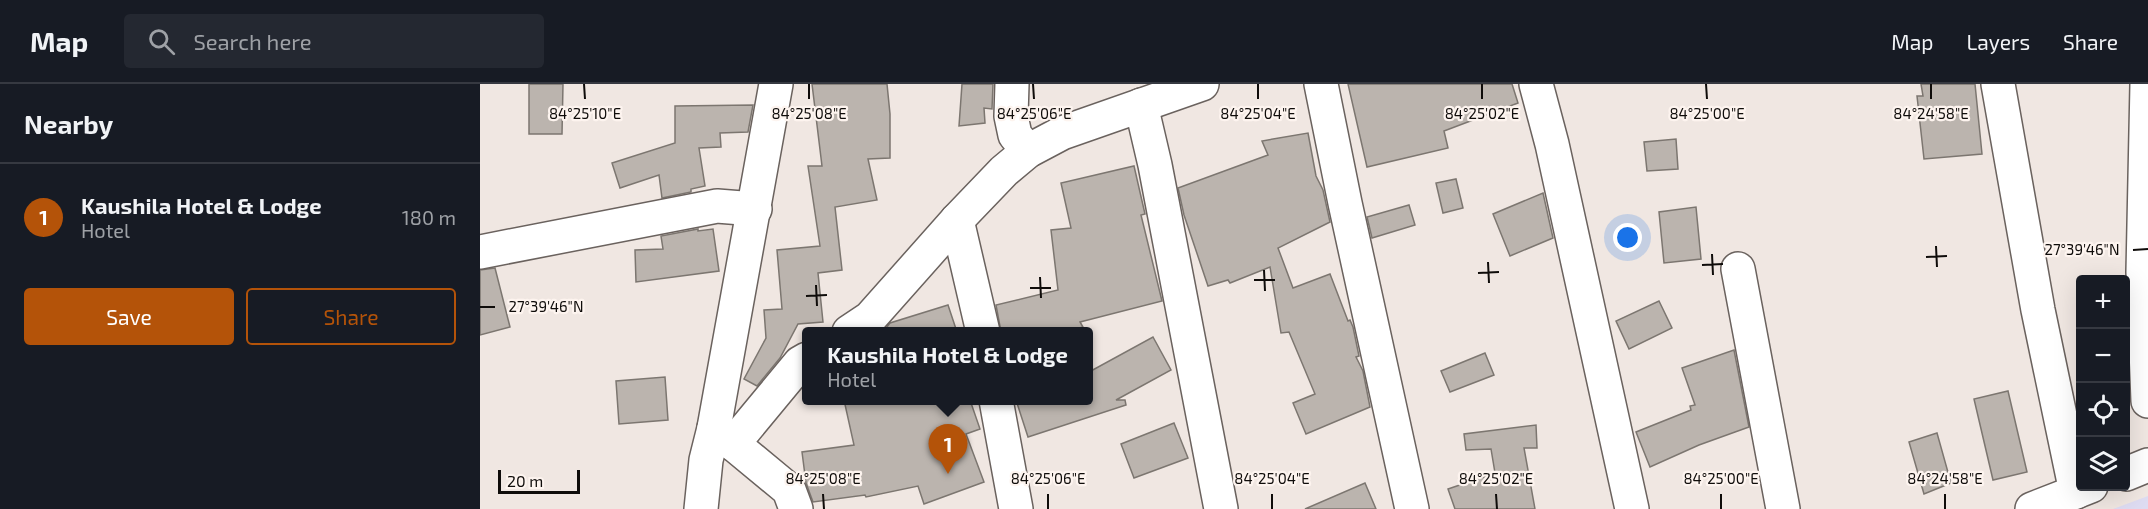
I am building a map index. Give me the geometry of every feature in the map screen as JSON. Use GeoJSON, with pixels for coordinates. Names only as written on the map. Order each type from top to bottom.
{"type":"FeatureCollection","features":[{"type":"Feature","properties":{"kind":"street"},"geometry":{"type":"LineString","coordinates":[[724,436],[755,209],[776,84]]}},
{"type":"Feature","properties":{"kind":"street"},"geometry":{"type":"LineString","coordinates":[[1012,84],[1011,116],[1015,135],[1028,152]]}},
{"type":"Feature","properties":{"kind":"street"},"geometry":{"type":"LineString","coordinates":[[1321,84],[1412,509]]}},
{"type":"Feature","properties":{"kind":"street"},"geometry":{"type":"LineString","coordinates":[[1536,84],[1552,144],[1632,509]]}},
{"type":"Feature","properties":{"kind":"street"},"geometry":{"type":"LineString","coordinates":[[1998,84],[2037,310],[2076,459]]}},
{"type":"Feature","properties":{"kind":"street"},"geometry":{"type":"LineString","coordinates":[[2147,84],[2143,272],[2148,401]]}},
{"type":"Feature","properties":{"kind":"street"},"geometry":{"type":"LineString","coordinates":[[856,327],[870,318],[1004,171],[1028,152],[1062,134],[1190,86]]}},
{"type":"Feature","properties":{"kind":"street"},"geometry":{"type":"LineString","coordinates":[[1141,105],[1155,165],[1221,509]]}},
{"type":"Feature","properties":{"kind":"street"},"geometry":{"type":"LineString","coordinates":[[480,252],[717,206],[755,209]]}},
{"type":"Feature","properties":{"kind":"street"},"geometry":{"type":"LineString","coordinates":[[957,220],[982,327]]}},
{"type":"Feature","properties":{"kind":"street"},"geometry":{"type":"LineString","coordinates":[[1738,269],[1782,509]]}},
{"type":"Feature","properties":{"kind":"street"},"geometry":{"type":"LineString","coordinates":[[701,509],[706,460],[724,436],[802,362]]}},
{"type":"Feature","properties":{"kind":"street"},"geometry":{"type":"LineString","coordinates":[[997,405],[1016,509]]}},
{"type":"Feature","properties":{"kind":"street"},"geometry":{"type":"LineString","coordinates":[[724,436],[789,490],[796,509]]}},
{"type":"Feature","properties":{"kind":"street"},"geometry":{"type":"LineString","coordinates":[[2130,472],[2148,465]]}},
{"type":"Feature","properties":{"kind":"street"},"geometry":{"type":"LineString","coordinates":[[2032,509],[2079,491]]}},
{"type":"Feature","properties":{"kind":"shaded area"},"geometry":{"type":"Polygon","coordinates":[[[2148,496],[2148,509],[2113,509],[2148,496]]]}},
{"type":"Feature","properties":{"kind":"building"},"geometry":{"type":"Polygon","coordinates":[[[529,84],[563,84],[562,134],[529,134],[529,84]]]}},
{"type":"Feature","properties":{"kind":"building"},"geometry":{"type":"Polygon","coordinates":[[[812,84],[887,84],[890,158],[868,159],[877,200],[835,207],[842,270],[818,273],[823,322],[798,324],[780,358],[757,386],[744,379],[766,338],[764,310],[782,309],[777,250],[820,246],[808,166],[822,166],[812,84]]]}},
{"type":"Feature","properties":{"kind":"building"},"geometry":{"type":"Polygon","coordinates":[[[962,84],[993,84],[992,109],[984,108],[985,123],[959,126],[962,84]]]}},
{"type":"Feature","properties":{"kind":"building"},"geometry":{"type":"Polygon","coordinates":[[[1348,84],[1512,84],[1518,103],[1444,131],[1448,148],[1367,167],[1348,84]]]}},
{"type":"Feature","properties":{"kind":"building"},"geometry":{"type":"Polygon","coordinates":[[[1921,84],[1975,84],[1982,154],[1924,159],[1917,96],[1923,96],[1921,84]]]}},
{"type":"Feature","properties":{"kind":"building"},"geometry":{"type":"Polygon","coordinates":[[[753,105],[748,132],[720,133],[721,147],[699,148],[705,186],[691,189],[691,192],[662,198],[659,175],[620,188],[612,163],[675,143],[675,106],[753,105]]]}},
{"type":"Feature","properties":{"kind":"building"},"geometry":{"type":"Polygon","coordinates":[[[1308,133],[1316,176],[1323,190],[1330,222],[1278,248],[1293,288],[1330,274],[1348,321],[1350,320],[1353,327],[1359,356],[1356,357],[1363,371],[1370,407],[1306,434],[1293,403],[1315,394],[1289,332],[1281,333],[1270,267],[1230,283],[1228,280],[1208,286],[1184,215],[1178,188],[1268,155],[1262,141],[1308,133]]]}},
{"type":"Feature","properties":{"kind":"building"},"geometry":{"type":"Polygon","coordinates":[[[1676,139],[1678,169],[1647,171],[1644,142],[1676,139]]]}},
{"type":"Feature","properties":{"kind":"building"},"geometry":{"type":"Polygon","coordinates":[[[1134,166],[1145,214],[1141,215],[1162,301],[1080,322],[1083,327],[1000,327],[996,305],[1058,290],[1051,230],[1071,228],[1061,183],[1134,166]]]}},
{"type":"Feature","properties":{"kind":"building"},"geometry":{"type":"Polygon","coordinates":[[[1456,179],[1463,208],[1443,213],[1436,183],[1456,179]]]}},
{"type":"Feature","properties":{"kind":"building"},"geometry":{"type":"Polygon","coordinates":[[[1543,193],[1553,238],[1510,256],[1493,214],[1543,193]]]}},
{"type":"Feature","properties":{"kind":"building"},"geometry":{"type":"Polygon","coordinates":[[[1409,205],[1415,225],[1372,238],[1367,217],[1409,205]]]}},
{"type":"Feature","properties":{"kind":"building"},"geometry":{"type":"Polygon","coordinates":[[[1696,207],[1701,259],[1664,263],[1659,212],[1696,207]]]}},
{"type":"Feature","properties":{"kind":"building"},"geometry":{"type":"Polygon","coordinates":[[[698,229],[698,231],[713,229],[719,271],[636,282],[635,250],[663,249],[661,236],[698,229]]]}},
{"type":"Feature","properties":{"kind":"building"},"geometry":{"type":"Polygon","coordinates":[[[495,268],[510,327],[480,335],[480,270],[495,268]]]}},
{"type":"Feature","properties":{"kind":"building"},"geometry":{"type":"Polygon","coordinates":[[[1659,301],[1672,328],[1629,349],[1616,321],[1659,301]]]}},
{"type":"Feature","properties":{"kind":"building"},"geometry":{"type":"Polygon","coordinates":[[[948,305],[955,327],[887,327],[890,323],[948,305]]]}},
{"type":"Feature","properties":{"kind":"building"},"geometry":{"type":"Polygon","coordinates":[[[1153,337],[1171,370],[1116,400],[1125,400],[1126,405],[1028,437],[1018,405],[1093,405],[1093,370],[1153,337]]]}},
{"type":"Feature","properties":{"kind":"building"},"geometry":{"type":"Polygon","coordinates":[[[1734,350],[1749,427],[1699,445],[1650,467],[1636,432],[1691,410],[1690,406],[1695,405],[1682,368],[1734,350]]]}},
{"type":"Feature","properties":{"kind":"building"},"geometry":{"type":"Polygon","coordinates":[[[1485,353],[1494,375],[1450,392],[1441,371],[1485,353]]]}},
{"type":"Feature","properties":{"kind":"building"},"geometry":{"type":"Polygon","coordinates":[[[665,377],[668,420],[619,424],[616,381],[665,377]]]}},
{"type":"Feature","properties":{"kind":"building"},"geometry":{"type":"Polygon","coordinates":[[[2008,391],[2027,472],[1993,480],[1974,399],[2008,391]]]}},
{"type":"Feature","properties":{"kind":"building"},"geometry":{"type":"Polygon","coordinates":[[[845,405],[972,405],[980,429],[966,434],[984,482],[924,504],[918,486],[866,497],[865,495],[813,502],[806,483],[802,452],[854,445],[845,405]]]}},
{"type":"Feature","properties":{"kind":"building"},"geometry":{"type":"Polygon","coordinates":[[[1174,423],[1188,458],[1134,478],[1121,444],[1174,423]]]}},
{"type":"Feature","properties":{"kind":"building"},"geometry":{"type":"Polygon","coordinates":[[[1536,425],[1537,448],[1524,448],[1535,509],[1455,509],[1448,489],[1495,473],[1491,449],[1466,450],[1464,434],[1536,425]]]}},
{"type":"Feature","properties":{"kind":"building"},"geometry":{"type":"Polygon","coordinates":[[[1937,433],[1951,483],[1924,494],[1909,442],[1937,433]]]}},
{"type":"Feature","properties":{"kind":"building"},"geometry":{"type":"Polygon","coordinates":[[[1365,483],[1376,509],[1305,509],[1365,483]]]}},
{"type":"Feature","properties":{"kind":"place","name":"Kaushila Hotel & Lodge"},"geometry":{"type":"Point","coordinates":[948,474]}}]}
